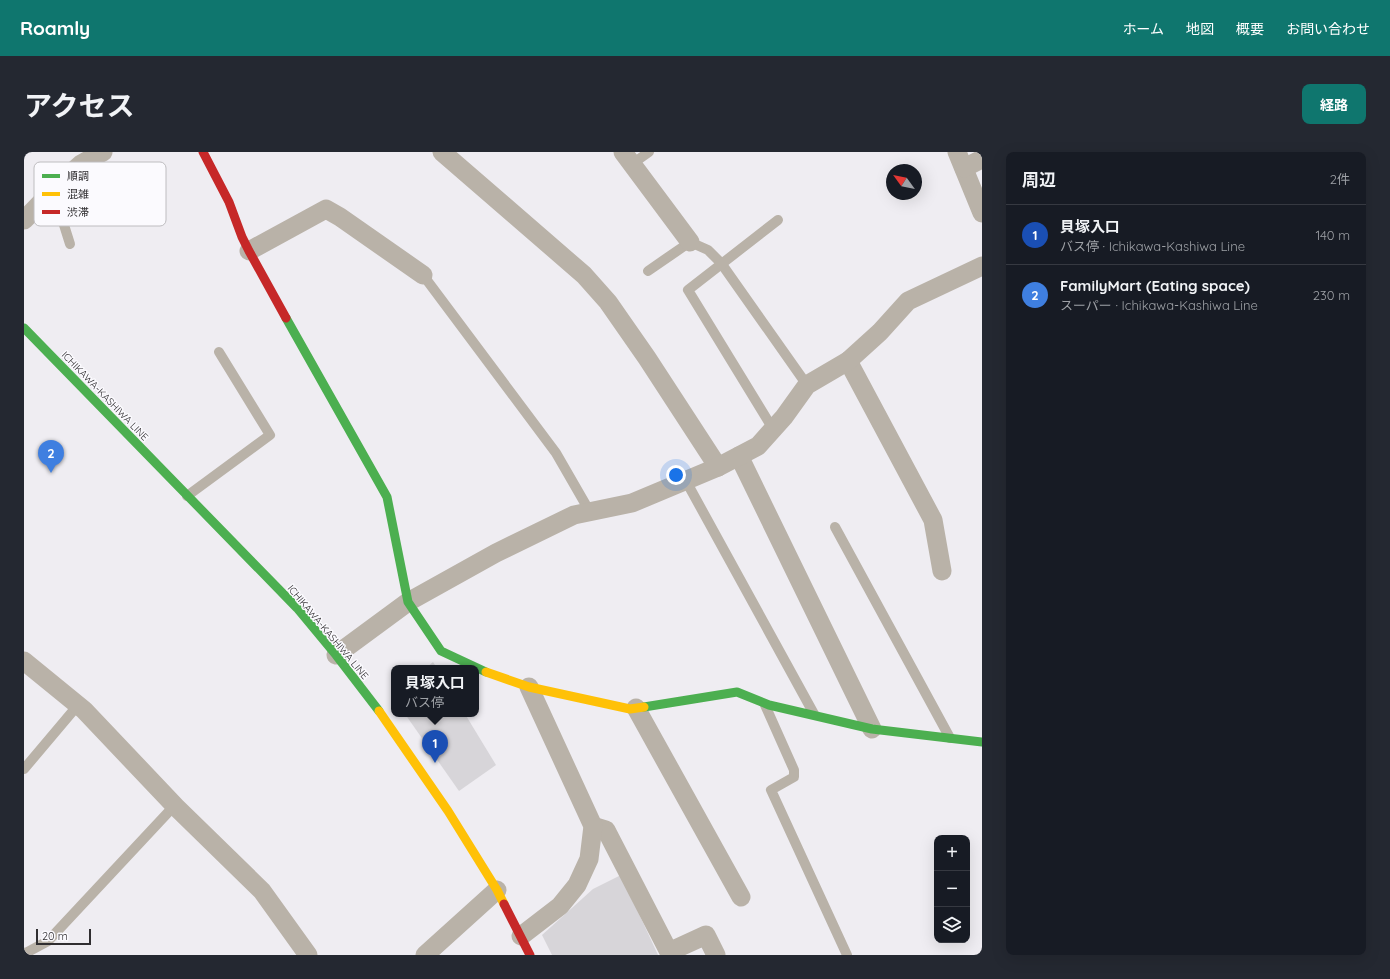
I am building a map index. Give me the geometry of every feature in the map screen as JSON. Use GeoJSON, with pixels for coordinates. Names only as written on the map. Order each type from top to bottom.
{"type":"FeatureCollection","features":[{"type":"Feature","properties":{"kind":"street"},"geometry":{"type":"LineString","coordinates":[[85,162],[103,152]]}},
{"type":"Feature","properties":{"kind":"street"},"geometry":{"type":"LineString","coordinates":[[204,152],[229,202],[249,251],[387,497],[408,602],[441,651],[471,665]]}},
{"type":"Feature","properties":{"kind":"street"},"geometry":{"type":"LineString","coordinates":[[442,152],[584,275],[608,302],[647,358],[718,468]]}},
{"type":"Feature","properties":{"kind":"street"},"geometry":{"type":"LineString","coordinates":[[628,158],[690,242]]}},
{"type":"Feature","properties":{"kind":"street"},"geometry":{"type":"LineString","coordinates":[[982,159],[961,160],[982,213]]}},
{"type":"Feature","properties":{"kind":"street"},"geometry":{"type":"LineString","coordinates":[[249,251],[326,209],[340,217],[423,275]]}},
{"type":"Feature","properties":{"kind":"street"},"geometry":{"type":"LineString","coordinates":[[24,220],[34,210]]}},
{"type":"Feature","properties":{"kind":"street"},"geometry":{"type":"LineString","coordinates":[[336,655],[408,602],[496,553],[574,515],[632,503],[718,468],[758,446],[784,417],[807,385],[848,362],[880,332],[908,301],[982,266]]}},
{"type":"Feature","properties":{"kind":"street","name":"ICHIKAWA-KASHIWA LINE"},"geometry":{"type":"LineString","coordinates":[[24,328],[297,608],[336,655],[380,712],[448,811],[497,890],[530,955]]}},
{"type":"Feature","properties":{"kind":"street"},"geometry":{"type":"LineString","coordinates":[[848,362],[933,520],[942,571]]}},
{"type":"Feature","properties":{"kind":"street"},"geometry":{"type":"LineString","coordinates":[[739,456],[872,730]]}},
{"type":"Feature","properties":{"kind":"street"},"geometry":{"type":"LineString","coordinates":[[24,661],[78,705],[175,806],[262,891],[308,955]]}},
{"type":"Feature","properties":{"kind":"street"},"geometry":{"type":"LineString","coordinates":[[479,669],[529,687],[630,709],[737,692],[764,703],[872,730],[982,742]]}},
{"type":"Feature","properties":{"kind":"street"},"geometry":{"type":"LineString","coordinates":[[520,936],[560,906],[577,885],[589,858],[593,826],[529,687]]}},
{"type":"Feature","properties":{"kind":"street"},"geometry":{"type":"LineString","coordinates":[[636,708],[742,897]]}},
{"type":"Feature","properties":{"kind":"street"},"geometry":{"type":"LineString","coordinates":[[593,826],[606,830],[669,952],[706,935],[716,955]]}},
{"type":"Feature","properties":{"kind":"street"},"geometry":{"type":"LineString","coordinates":[[425,955],[497,890]]}},
{"type":"Feature","properties":{"kind":"lane"},"geometry":{"type":"LineString","coordinates":[[628,158],[649,152]]}},
{"type":"Feature","properties":{"kind":"lane"},"geometry":{"type":"LineString","coordinates":[[773,429],[688,290],[778,220]]}},
{"type":"Feature","properties":{"kind":"lane"},"geometry":{"type":"LineString","coordinates":[[64,226],[70,244]]}},
{"type":"Feature","properties":{"kind":"lane"},"geometry":{"type":"LineString","coordinates":[[648,271],[690,242],[708,250],[721,263],[807,385]]}},
{"type":"Feature","properties":{"kind":"lane"},"geometry":{"type":"LineString","coordinates":[[423,275],[556,453],[590,512]]}},
{"type":"Feature","properties":{"kind":"lane"},"geometry":{"type":"LineString","coordinates":[[187,496],[270,434],[219,352]]}},
{"type":"Feature","properties":{"kind":"lane"},"geometry":{"type":"LineString","coordinates":[[686,481],[815,716]]}},
{"type":"Feature","properties":{"kind":"lane"},"geometry":{"type":"LineString","coordinates":[[836,527],[951,739]]}},
{"type":"Feature","properties":{"kind":"lane"},"geometry":{"type":"LineString","coordinates":[[764,703],[794,770],[794,777],[771,790],[846,955]]}},
{"type":"Feature","properties":{"kind":"lane"},"geometry":{"type":"LineString","coordinates":[[24,769],[78,705]]}},
{"type":"Feature","properties":{"kind":"lane"},"geometry":{"type":"LineString","coordinates":[[24,954],[48,941],[175,806]]}},
{"type":"Feature","properties":{"kind":"building"},"geometry":{"type":"Polygon","coordinates":[[[407,717],[467,717],[496,765],[459,791],[407,717]]]}},
{"type":"Feature","properties":{"kind":"building"},"geometry":{"type":"Polygon","coordinates":[[[621,875],[658,955],[552,955],[542,935],[593,889],[621,875]]]}},
{"type":"Feature","properties":{"kind":"traffic: fast"},"geometry":{"type":"LineString","coordinates":[[286,318],[387,497],[408,602],[441,651],[471,665]]}},
{"type":"Feature","properties":{"kind":"traffic: fast"},"geometry":{"type":"LineString","coordinates":[[24,328],[297,608],[336,655],[379,711]]}},
{"type":"Feature","properties":{"kind":"traffic: fast"},"geometry":{"type":"LineString","coordinates":[[479,669],[486,672]]}},
{"type":"Feature","properties":{"kind":"traffic: fast"},"geometry":{"type":"LineString","coordinates":[[644,707],[737,692],[769,705],[872,729],[982,742]]}},
{"type":"Feature","properties":{"kind":"traffic: slow"},"geometry":{"type":"LineString","coordinates":[[486,672],[529,687],[630,709],[644,707]]}},
{"type":"Feature","properties":{"kind":"traffic: slow"},"geometry":{"type":"LineString","coordinates":[[379,711],[448,811],[497,890],[504,904]]}},
{"type":"Feature","properties":{"kind":"traffic: jam"},"geometry":{"type":"LineString","coordinates":[[203,152],[229,202],[242,237],[286,318]]}},
{"type":"Feature","properties":{"kind":"traffic: jam"},"geometry":{"type":"LineString","coordinates":[[504,904],[530,955]]}},
{"type":"Feature","properties":{"kind":"place","name":"FamilyMart (Eating space)"},"geometry":{"type":"Point","coordinates":[51,473]}},
{"type":"Feature","properties":{"kind":"place","name":"貝塚入口"},"geometry":{"type":"Point","coordinates":[435,763]}}]}
